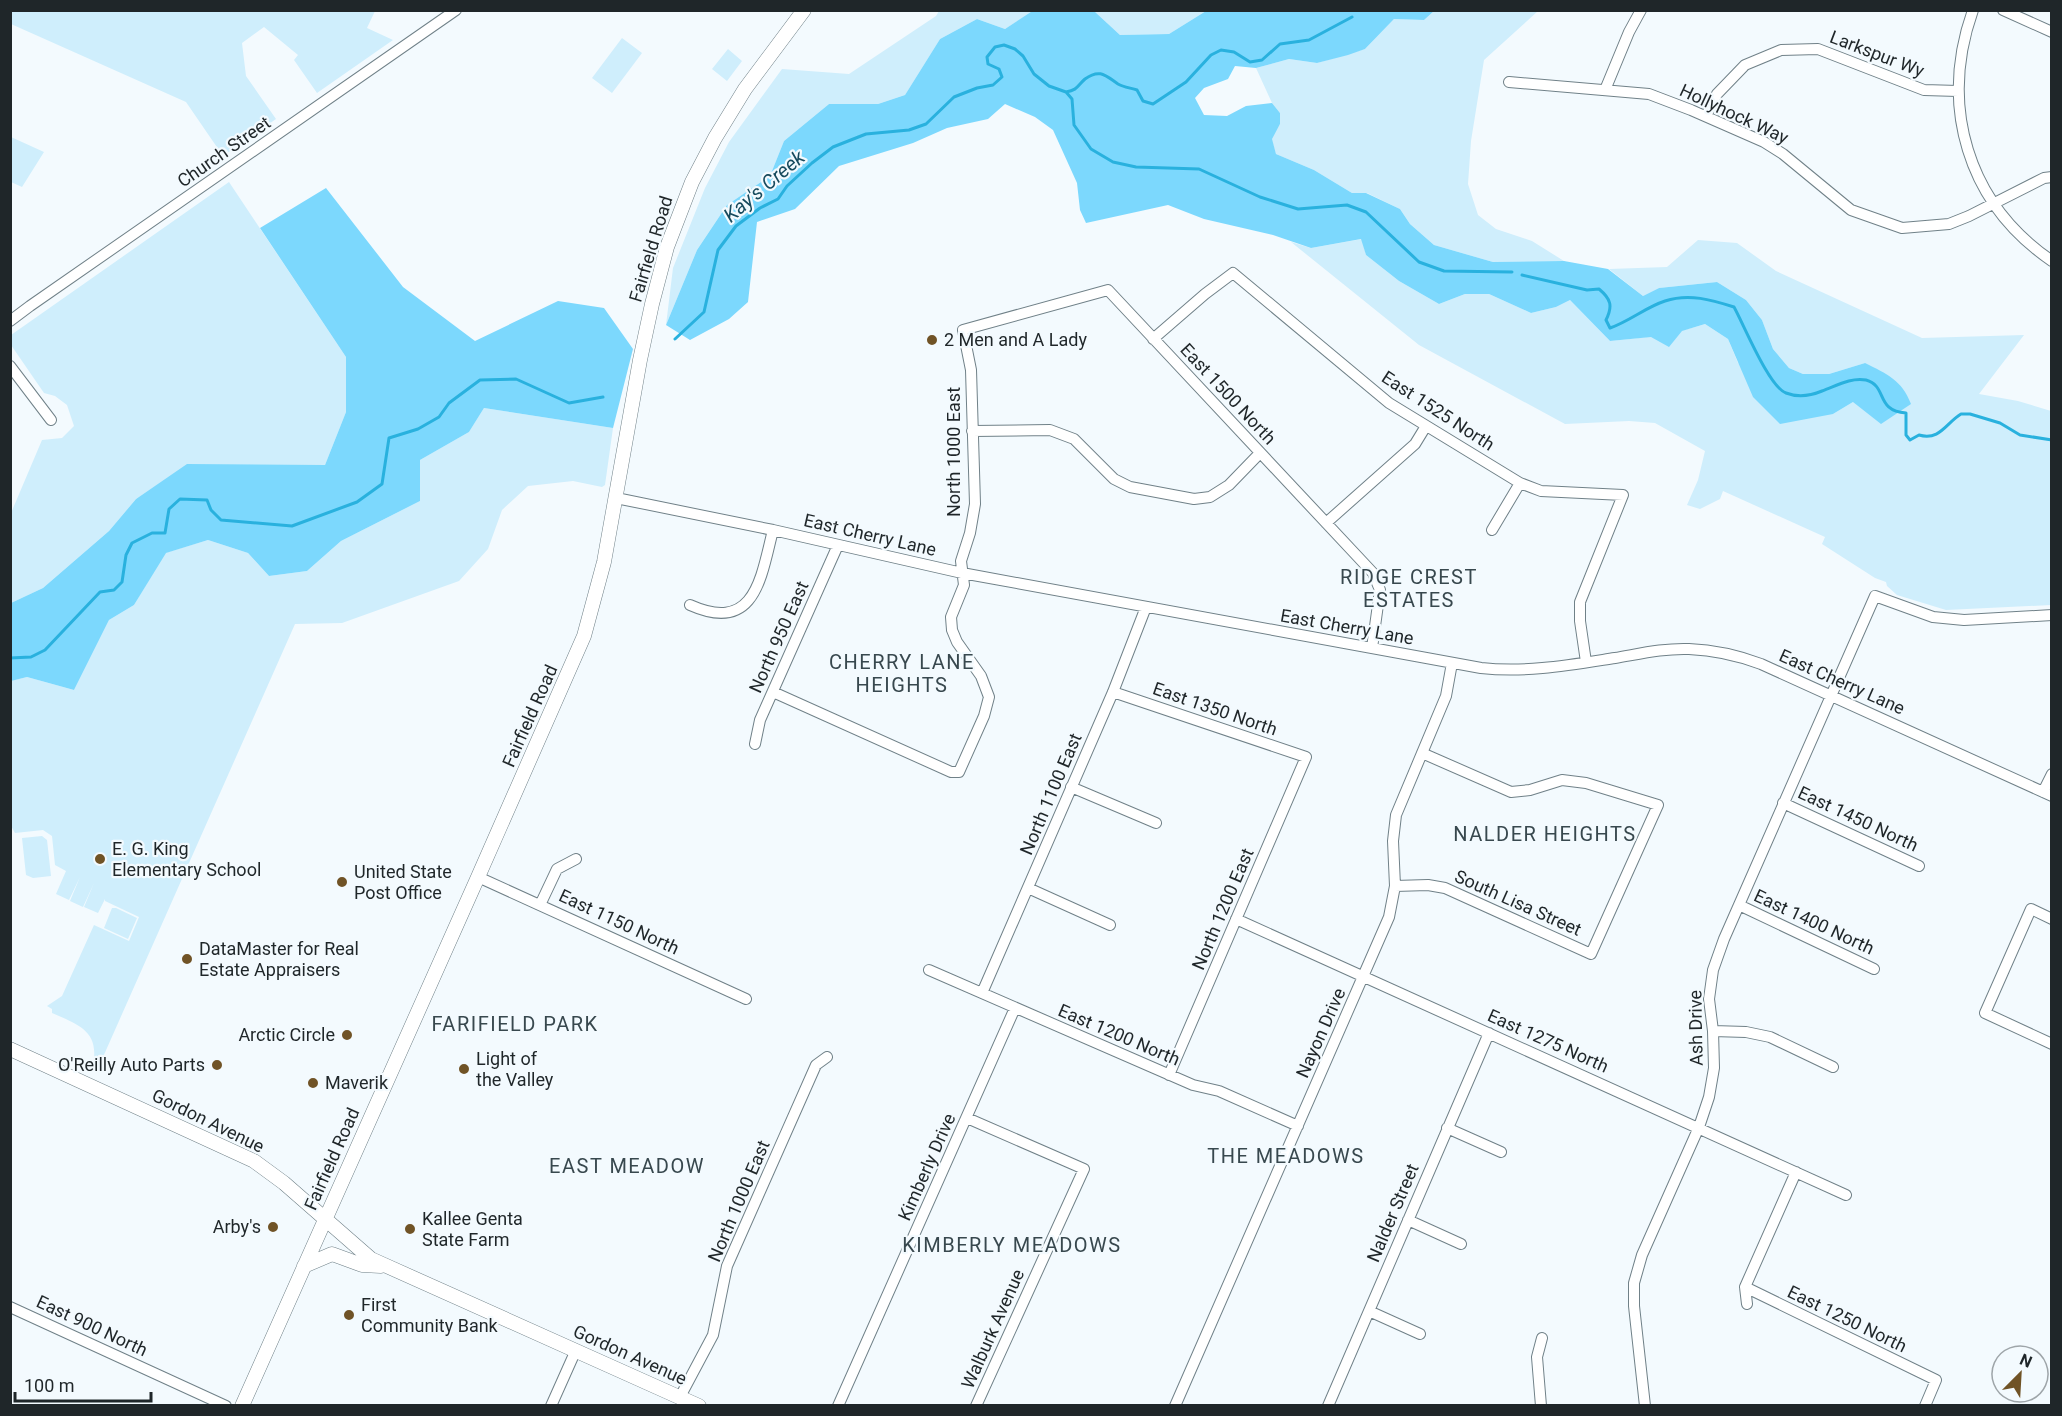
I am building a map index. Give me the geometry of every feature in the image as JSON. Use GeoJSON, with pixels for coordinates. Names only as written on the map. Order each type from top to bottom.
{"type":"FeatureCollection","features":[{"type":"Feature","properties":{"kind":"main road","name":"Fairfield Road"},"geometry":{"type":"LineString","coordinates":[[242,1406],[584,636],[602,571],[652,304],[668,247],[692,182],[715,138],[745,89],[804,10]]}},
{"type":"Feature","properties":{"kind":"main road","name":"Gordon Avenue"},"geometry":{"type":"LineString","coordinates":[[10,1049],[254,1161],[326,1218],[369,1257],[386,1266],[699,1406]]}},
{"type":"Feature","properties":{"kind":"main road"},"geometry":{"type":"LineString","coordinates":[[304,1266],[332,1254],[362,1265],[386,1266]]}},
{"type":"Feature","properties":{"kind":"street","name":"Church Street"},"geometry":{"type":"LineString","coordinates":[[10,321],[456,10]]}},
{"type":"Feature","properties":{"kind":"street"},"geometry":{"type":"LineString","coordinates":[[1605,90],[1629,32],[1641,10]]}},
{"type":"Feature","properties":{"kind":"street"},"geometry":{"type":"LineString","coordinates":[[1973,10],[1963,50],[1958,91],[1962,135],[1980,182],[1992,202],[2020,236],[2052,261]]}},
{"type":"Feature","properties":{"kind":"street"},"geometry":{"type":"LineString","coordinates":[[2003,10],[2052,32]]}},
{"type":"Feature","properties":{"kind":"street","name":"Larkspur Wy"},"geometry":{"type":"LineString","coordinates":[[1706,116],[1717,94],[1745,65],[1781,50],[1818,49],[1924,90],[1958,91]]}},
{"type":"Feature","properties":{"kind":"street","name":"Hollyhock Way"},"geometry":{"type":"LineString","coordinates":[[1509,82],[1649,94],[1764,142],[1783,154],[1851,210],[1902,228],[1949,224],[1970,216],[1992,202],[2044,178],[2052,177]]}},
{"type":"Feature","properties":{"kind":"street","name":"East 1525 North"},"geometry":{"type":"LineString","coordinates":[[1154,339],[1205,294],[1233,273],[1389,403],[1520,483],[1541,491],[1623,495],[1580,603],[1580,621],[1587,662]]}},
{"type":"Feature","properties":{"kind":"street","name":"East 1500 North"},"geometry":{"type":"LineString","coordinates":[[963,330],[1107,290],[1373,573],[1380,590],[1372,648]]}},
{"type":"Feature","properties":{"kind":"street","name":"North 1000 East"},"geometry":{"type":"LineString","coordinates":[[773,692],[951,772],[959,772],[984,716],[989,697],[981,676],[957,642],[952,630],[951,617],[964,585],[961,561],[970,533],[975,504],[971,370],[963,330]]}},
{"type":"Feature","properties":{"kind":"street"},"geometry":{"type":"LineString","coordinates":[[10,366],[51,420]]}},
{"type":"Feature","properties":{"kind":"street"},"geometry":{"type":"LineString","coordinates":[[1326,523],[1415,444],[1426,426]]}},
{"type":"Feature","properties":{"kind":"street"},"geometry":{"type":"LineString","coordinates":[[972,431],[1050,430],[1074,439],[1114,479],[1130,487],[1194,499],[1209,498],[1229,485],[1260,453]]}},
{"type":"Feature","properties":{"kind":"street"},"geometry":{"type":"LineString","coordinates":[[1492,530],[1520,483]]}},
{"type":"Feature","properties":{"kind":"street","name":"East Cherry Lane"},"geometry":{"type":"LineString","coordinates":[[616,498],[773,530],[962,573],[1452,663],[1507,671],[1541,669],[1656,651],[1687,649],[1740,656],[2047,794]]}},
{"type":"Feature","properties":{"kind":"street"},"geometry":{"type":"LineString","coordinates":[[690,604],[707,612],[720,613],[734,611],[752,597],[759,584],[773,530]]}},
{"type":"Feature","properties":{"kind":"street","name":"North 950 East"},"geometry":{"type":"LineString","coordinates":[[755,744],[760,720],[838,545]]}},
{"type":"Feature","properties":{"kind":"street","name":"Ash Drive"},"geometry":{"type":"LineString","coordinates":[[1645,1406],[1634,1306],[1634,1283],[1642,1255],[1699,1127],[1709,1097],[1714,1068],[1709,999],[1713,970],[1739,905],[1875,596],[1933,617],[1964,620],[2052,615]]}},
{"type":"Feature","properties":{"kind":"street","name":"North 1100 East"},"geometry":{"type":"LineString","coordinates":[[982,993],[1113,692],[1146,607]]}},
{"type":"Feature","properties":{"kind":"street","name":"Nayon Drive"},"geometry":{"type":"LineString","coordinates":[[1175,1406],[1389,917],[1395,886],[1393,841],[1396,814],[1446,696],[1452,663]]}},
{"type":"Feature","properties":{"kind":"street","name":"East 1350 North"},"geometry":{"type":"LineString","coordinates":[[1113,692],[1306,757]]}},
{"type":"Feature","properties":{"kind":"street","name":"South Lisa Street"},"geometry":{"type":"LineString","coordinates":[[1395,886],[1428,885],[1446,888],[1591,954],[1658,805],[1586,783],[1562,780],[1530,790],[1511,792],[1422,753]]}},
{"type":"Feature","properties":{"kind":"street","name":"North 1200 East"},"geometry":{"type":"LineString","coordinates":[[1169,1075],[1306,757]]}},
{"type":"Feature","properties":{"kind":"street"},"geometry":{"type":"LineString","coordinates":[[2047,794],[2052,774]]}},
{"type":"Feature","properties":{"kind":"street"},"geometry":{"type":"LineString","coordinates":[[1071,787],[1156,823]]}},
{"type":"Feature","properties":{"kind":"street","name":"East 1450 North"},"geometry":{"type":"LineString","coordinates":[[1784,802],[1919,866]]}},
{"type":"Feature","properties":{"kind":"street"},"geometry":{"type":"LineString","coordinates":[[540,904],[557,869],[576,859]]}},
{"type":"Feature","properties":{"kind":"street","name":"East 1150 North"},"geometry":{"type":"LineString","coordinates":[[478,877],[746,999]]}},
{"type":"Feature","properties":{"kind":"street"},"geometry":{"type":"LineString","coordinates":[[1028,888],[1110,925]]}},
{"type":"Feature","properties":{"kind":"street","name":"East 1400 North"},"geometry":{"type":"LineString","coordinates":[[1739,905],[1874,969]]}},
{"type":"Feature","properties":{"kind":"street"},"geometry":{"type":"LineString","coordinates":[[2052,919],[2031,909],[1985,1013],[2052,1044]]}},
{"type":"Feature","properties":{"kind":"street","name":"East 1275 North"},"geometry":{"type":"LineString","coordinates":[[1236,919],[1846,1195]]}},
{"type":"Feature","properties":{"kind":"street","name":"East 1200 North"},"geometry":{"type":"LineString","coordinates":[[929,970],[1169,1075],[1193,1085],[1219,1091],[1298,1126]]}},
{"type":"Feature","properties":{"kind":"street","name":"Kimberly Drive"},"geometry":{"type":"LineString","coordinates":[[838,1406],[1015,1008]]}},
{"type":"Feature","properties":{"kind":"street"},"geometry":{"type":"LineString","coordinates":[[1713,1031],[1746,1032],[1770,1037],[1833,1067]]}},
{"type":"Feature","properties":{"kind":"street","name":"Nalder Street"},"geometry":{"type":"LineString","coordinates":[[1332,1404],[1369,1311],[1489,1033]]}},
{"type":"Feature","properties":{"kind":"street","name":"North 1000 East"},"geometry":{"type":"LineString","coordinates":[[680,1397],[713,1335],[727,1266],[816,1065],[827,1057]]}},
{"type":"Feature","properties":{"kind":"street","name":"Walburk Avenue"},"geometry":{"type":"LineString","coordinates":[[967,1118],[1084,1168],[976,1406]]}},
{"type":"Feature","properties":{"kind":"street"},"geometry":{"type":"LineString","coordinates":[[1448,1128],[1500,1152]]}},
{"type":"Feature","properties":{"kind":"street"},"geometry":{"type":"LineString","coordinates":[[1747,1304],[1745,1287],[1796,1172]]}},
{"type":"Feature","properties":{"kind":"street"},"geometry":{"type":"LineString","coordinates":[[1408,1221],[1461,1244]]}},
{"type":"Feature","properties":{"kind":"street","name":"East 1250 North"},"geometry":{"type":"LineString","coordinates":[[1745,1287],[1936,1380],[1925,1406]]}},
{"type":"Feature","properties":{"kind":"street","name":"East 900 North"},"geometry":{"type":"LineString","coordinates":[[10,1307],[226,1406]]}},
{"type":"Feature","properties":{"kind":"street"},"geometry":{"type":"LineString","coordinates":[[1369,1311],[1420,1334]]}},
{"type":"Feature","properties":{"kind":"street"},"geometry":{"type":"LineString","coordinates":[[1541,1406],[1536,1357],[1542,1338]]}},
{"type":"Feature","properties":{"kind":"street"},"geometry":{"type":"LineString","coordinates":[[551,1406],[576,1350]]}},
{"type":"Feature","properties":{"kind":"shaded area"},"geometry":{"type":"Polygon","coordinates":[[[11,10],[375,11],[367,28],[393,40],[317,93],[294,60],[298,55],[264,27],[242,43],[246,76],[276,119],[223,156],[186,102],[11,24],[11,10]]]}},
{"type":"Feature","properties":{"kind":"shaded area"},"geometry":{"type":"Polygon","coordinates":[[[1034,10],[1094,11],[1120,35],[1169,34],[1206,11],[1434,11],[1424,20],[1394,19],[1365,49],[1348,55],[1317,63],[1289,59],[1256,68],[1235,66],[1228,79],[1204,88],[1195,98],[1204,115],[1227,116],[1246,106],[1272,103],[1280,113],[1280,124],[1272,139],[1276,154],[1314,170],[1352,193],[1366,193],[1400,209],[1410,224],[1434,245],[1493,262],[1564,261],[1608,269],[1643,296],[1659,288],[1717,282],[1746,300],[1762,320],[1773,349],[1789,368],[1803,374],[1829,374],[1865,363],[1887,374],[1898,383],[1911,404],[1881,424],[1853,402],[1833,414],[1780,424],[1753,397],[1728,339],[1705,324],[1682,331],[1669,347],[1651,337],[1610,341],[1570,300],[1556,307],[1531,313],[1489,294],[1465,294],[1439,304],[1399,281],[1366,255],[1361,239],[1311,248],[1273,235],[1204,219],[1168,205],[1086,223],[1080,210],[1077,183],[1053,130],[1035,117],[1005,104],[988,119],[947,128],[913,143],[839,166],[795,209],[757,222],[748,302],[729,319],[690,340],[666,325],[697,250],[727,205],[770,176],[784,141],[829,104],[878,104],[905,95],[940,39],[977,19],[1005,29],[1034,10]]]}},
{"type":"Feature","properties":{"kind":"shaded area"},"geometry":{"type":"Polygon","coordinates":[[[939,11],[1034,11],[1005,29],[977,19],[940,39],[905,95],[878,104],[829,104],[784,141],[770,176],[727,205],[697,250],[666,325],[673,268],[705,188],[729,142],[782,69],[849,74],[936,16],[939,11]]]}},
{"type":"Feature","properties":{"kind":"shaded area"},"geometry":{"type":"Polygon","coordinates":[[[1094,11],[1206,11],[1169,34],[1120,35],[1094,11]]]}},
{"type":"Feature","properties":{"kind":"shaded area"},"geometry":{"type":"Polygon","coordinates":[[[1434,11],[1538,11],[1484,60],[1471,141],[1468,184],[1478,215],[1496,229],[1532,241],[1564,261],[1493,262],[1434,245],[1410,224],[1400,209],[1367,193],[1352,193],[1314,170],[1276,154],[1271,138],[1280,124],[1280,113],[1272,103],[1256,68],[1289,59],[1317,63],[1365,49],[1394,19],[1424,20],[1434,11]]]}},
{"type":"Feature","properties":{"kind":"shaded area"},"geometry":{"type":"Polygon","coordinates":[[[622,38],[642,53],[612,93],[592,78],[622,38]]]}},
{"type":"Feature","properties":{"kind":"shaded area"},"geometry":{"type":"Polygon","coordinates":[[[728,49],[742,61],[727,81],[712,69],[728,49]]]}},
{"type":"Feature","properties":{"kind":"shaded area"},"geometry":{"type":"Polygon","coordinates":[[[11,137],[44,152],[22,187],[11,182],[11,137]]]}},
{"type":"Feature","properties":{"kind":"shaded area"},"geometry":{"type":"Polygon","coordinates":[[[229,182],[346,357],[346,412],[325,465],[187,465],[136,499],[109,531],[43,588],[11,603],[11,513],[42,440],[62,438],[74,426],[67,405],[55,396],[44,393],[11,345],[11,335],[229,182]]]}},
{"type":"Feature","properties":{"kind":"shaded area"},"geometry":{"type":"Polygon","coordinates":[[[326,188],[403,287],[475,341],[558,301],[604,308],[633,349],[613,428],[484,408],[469,432],[420,460],[420,501],[341,541],[307,571],[269,576],[248,553],[208,540],[166,553],[134,605],[109,620],[74,690],[27,677],[11,681],[11,603],[43,588],[109,531],[136,499],[187,464],[325,465],[346,412],[346,357],[260,228],[326,188]]]}},
{"type":"Feature","properties":{"kind":"shaded area"},"geometry":{"type":"Polygon","coordinates":[[[1362,239],[1366,255],[1399,281],[1439,304],[1465,294],[1489,294],[1531,313],[1556,307],[1570,300],[1610,341],[1658,335],[1705,324],[1728,339],[1738,363],[1833,414],[1853,402],[1865,363],[1829,374],[1803,374],[1789,368],[1773,349],[1762,320],[1746,300],[1717,282],[1659,288],[1643,296],[1609,269],[1667,267],[1698,240],[1737,243],[1776,271],[1922,338],[2024,335],[1979,394],[2018,401],[2051,411],[2051,605],[1946,610],[1897,595],[1887,586],[1886,582],[1875,578],[1822,544],[1825,537],[1723,491],[1720,499],[1700,509],[1687,505],[1698,480],[1705,451],[1655,423],[1629,421],[1565,424],[1419,345],[1291,242],[1311,248],[1362,239]]]}},
{"type":"Feature","properties":{"kind":"shaded area"},"geometry":{"type":"Polygon","coordinates":[[[484,408],[613,428],[605,485],[602,487],[573,481],[528,486],[502,510],[488,549],[459,581],[342,623],[295,624],[99,1066],[93,1064],[94,1053],[90,1036],[78,1025],[52,1013],[52,1009],[47,1006],[62,996],[94,925],[129,941],[139,917],[105,899],[98,913],[84,907],[94,883],[83,907],[70,901],[80,877],[69,900],[56,894],[66,871],[55,865],[52,836],[43,830],[15,833],[10,824],[10,681],[27,677],[74,690],[109,620],[134,605],[165,553],[208,540],[248,553],[269,576],[307,571],[341,541],[420,501],[420,460],[469,432],[484,408]]]}},
{"type":"Feature","properties":{"kind":"shaded area"},"geometry":{"type":"Polygon","coordinates":[[[42,836],[47,840],[51,876],[33,878],[26,875],[22,838],[42,836]]]}},
{"type":"Feature","properties":{"kind":"shaded area"},"geometry":{"type":"Polygon","coordinates":[[[112,908],[137,918],[128,939],[104,928],[112,908]]]}},
{"type":"Feature","properties":{"kind":"waterway"},"geometry":{"type":"LineString","coordinates":[[1066,92],[1075,89],[1090,76],[1099,74],[1120,85],[1137,90],[1143,101],[1153,104],[1186,82],[1211,55],[1221,50],[1234,52],[1250,62],[1262,60],[1280,44],[1309,40],[1352,17]]}},
{"type":"Feature","properties":{"kind":"waterway","name":"Kay's Creek"},"geometry":{"type":"LineString","coordinates":[[675,339],[704,312],[718,250],[736,226],[760,208],[778,199],[787,186],[833,147],[866,134],[909,130],[926,124],[954,97],[977,88],[993,85],[1002,77],[999,69],[988,64],[987,57],[995,47],[1004,45],[1015,49],[1023,56],[1034,74],[1049,86],[1066,92]]}},
{"type":"Feature","properties":{"kind":"waterway"},"geometry":{"type":"LineString","coordinates":[[1066,92],[1072,99],[1074,125],[1091,149],[1113,162],[1136,167],[1199,169],[1260,197],[1298,209],[1347,205],[1366,212],[1419,262],[1444,271],[1512,272]]}},
{"type":"Feature","properties":{"kind":"waterway"},"geometry":{"type":"LineString","coordinates":[[1522,275],[1587,290],[1599,289],[1610,303],[1610,311],[1606,320],[1610,328],[1658,304],[1674,299],[1700,298],[1734,307],[1757,354],[1779,388],[1791,395],[1804,396],[1849,381],[1866,380],[1877,387],[1890,408],[1906,413],[1906,435],[1910,440],[1919,435],[1932,436],[1938,433],[1961,414],[1970,414],[2000,423],[2020,435],[2052,440]]}},
{"type":"Feature","properties":{"kind":"waterway","name":"Kay's Creek"},"geometry":{"type":"LineString","coordinates":[[10,658],[31,657],[45,650],[100,592],[114,590],[122,582],[126,555],[132,543],[152,533],[165,533],[169,509],[180,499],[207,500],[211,510],[221,520],[292,526],[357,502],[382,484],[389,438],[418,429],[439,417],[449,403],[480,380],[516,379],[569,403],[603,397]]}},
{"type":"Feature","properties":{"kind":"place","name":"2 Men and A Lady"},"geometry":{"type":"Point","coordinates":[932,340]}},
{"type":"Feature","properties":{"kind":"place","name":"E. G. King Elementary School"},"geometry":{"type":"Point","coordinates":[100,859]}},
{"type":"Feature","properties":{"kind":"place","name":"United State Post Office"},"geometry":{"type":"Point","coordinates":[342,882]}},
{"type":"Feature","properties":{"kind":"place","name":"DataMaster for Real Estate Appraisers"},"geometry":{"type":"Point","coordinates":[187,959]}},
{"type":"Feature","properties":{"kind":"place","name":"Arctic Circle"},"geometry":{"type":"Point","coordinates":[347,1035]}},
{"type":"Feature","properties":{"kind":"place","name":"O'Reilly Auto Parts"},"geometry":{"type":"Point","coordinates":[217,1065]}},
{"type":"Feature","properties":{"kind":"place","name":"Light of the Valley"},"geometry":{"type":"Point","coordinates":[464,1069]}},
{"type":"Feature","properties":{"kind":"place","name":"Maverik"},"geometry":{"type":"Point","coordinates":[313,1083]}},
{"type":"Feature","properties":{"kind":"place","name":"Arby's"},"geometry":{"type":"Point","coordinates":[273,1227]}},
{"type":"Feature","properties":{"kind":"place","name":"Kallee Genta State Farm"},"geometry":{"type":"Point","coordinates":[410,1229]}},
{"type":"Feature","properties":{"kind":"place","name":"First Community Bank"},"geometry":{"type":"Point","coordinates":[349,1315]}},
{"type":"Feature","properties":{"kind":"district","name":"RIDGE CREST ESTATES"},"geometry":{"type":"Point","coordinates":[1409,588]}},
{"type":"Feature","properties":{"kind":"district","name":"CHERRY LANE HEIGHTS"},"geometry":{"type":"Point","coordinates":[902,674]}},
{"type":"Feature","properties":{"kind":"district","name":"NALDER HEIGHTS"},"geometry":{"type":"Point","coordinates":[1545,834]}},
{"type":"Feature","properties":{"kind":"district","name":"FARIFIELD PARK"},"geometry":{"type":"Point","coordinates":[515,1024]}},
{"type":"Feature","properties":{"kind":"district","name":"THE MEADOWS"},"geometry":{"type":"Point","coordinates":[1286,1156]}},
{"type":"Feature","properties":{"kind":"district","name":"EAST MEADOW"},"geometry":{"type":"Point","coordinates":[627,1166]}},
{"type":"Feature","properties":{"kind":"district","name":"KIMBERLY MEADOWS"},"geometry":{"type":"Point","coordinates":[1012,1245]}}]}
